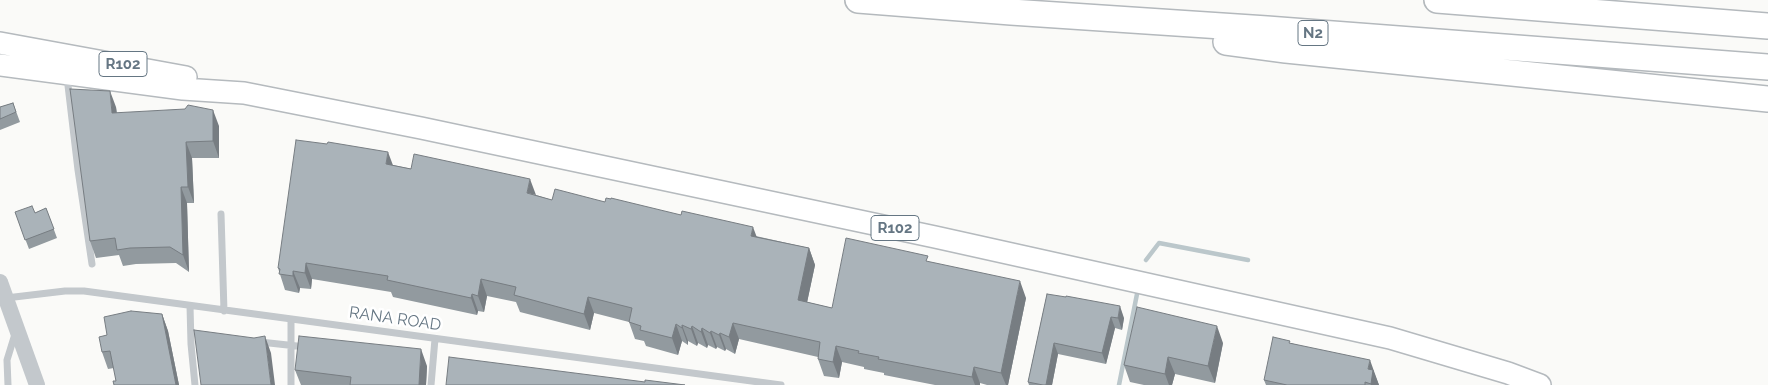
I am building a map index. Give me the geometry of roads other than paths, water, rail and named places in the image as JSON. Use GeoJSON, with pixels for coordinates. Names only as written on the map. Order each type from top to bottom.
{"type":"FeatureCollection","features":[{"type":"Feature","properties":{"kind":"highway","name":"N2"},"geometry":{"type":"LineString","coordinates":[[858,0],[1768,67]]}},
{"type":"Feature","properties":{"kind":"highway"},"geometry":{"type":"LineString","coordinates":[[1437,0],[1768,26]]}},
{"type":"Feature","properties":{"kind":"highway"},"geometry":{"type":"LineString","coordinates":[[1011,12],[1286,50],[1768,99]]}},
{"type":"Feature","properties":{"kind":"main road","name":"R102"},"geometry":{"type":"LineString","coordinates":[[0,43],[186,77],[244,93],[421,128],[935,237],[1390,338],[1508,373],[1540,385]]}},
{"type":"Feature","properties":{"kind":"main road","name":"R102"},"geometry":{"type":"LineString","coordinates":[[0,65],[183,89],[244,93]]}},
{"type":"Feature","properties":{"kind":"main road"},"geometry":{"type":"LineString","coordinates":[[0,77],[43,71]]}},
{"type":"Feature","properties":{"kind":"street"},"geometry":{"type":"LineString","coordinates":[[2,293],[37,385]]}},
{"type":"Feature","properties":{"kind":"lane"},"geometry":{"type":"LineString","coordinates":[[67,74],[78,170],[92,264]]}},
{"type":"Feature","properties":{"kind":"lane"},"geometry":{"type":"LineString","coordinates":[[222,214],[224,311]]}},
{"type":"Feature","properties":{"kind":"lane","name":"RANA ROAD"},"geometry":{"type":"LineString","coordinates":[[2,293],[84,292],[781,385]]}},
{"type":"Feature","properties":{"kind":"lane"},"geometry":{"type":"LineString","coordinates":[[190,306],[196,385]]}},
{"type":"Feature","properties":{"kind":"lane"},"geometry":{"type":"LineString","coordinates":[[291,319],[291,385]]}},
{"type":"Feature","properties":{"kind":"lane"},"geometry":{"type":"LineString","coordinates":[[8,385],[7,360],[16,328]]}},
{"type":"Feature","properties":{"kind":"lane"},"geometry":{"type":"LineString","coordinates":[[191,333],[199,334]]}},
{"type":"Feature","properties":{"kind":"lane"},"geometry":{"type":"LineString","coordinates":[[431,385],[435,339]]}},
{"type":"Feature","properties":{"kind":"lane"},"geometry":{"type":"LineString","coordinates":[[252,341],[310,348]]}},
{"type":"Feature","properties":{"kind":"waterway"},"geometry":{"type":"LineString","coordinates":[[1146,260],[1159,243],[1248,260]]}},
{"type":"Feature","properties":{"kind":"waterway"},"geometry":{"type":"LineString","coordinates":[[1119,385],[1137,294]]}}]}
